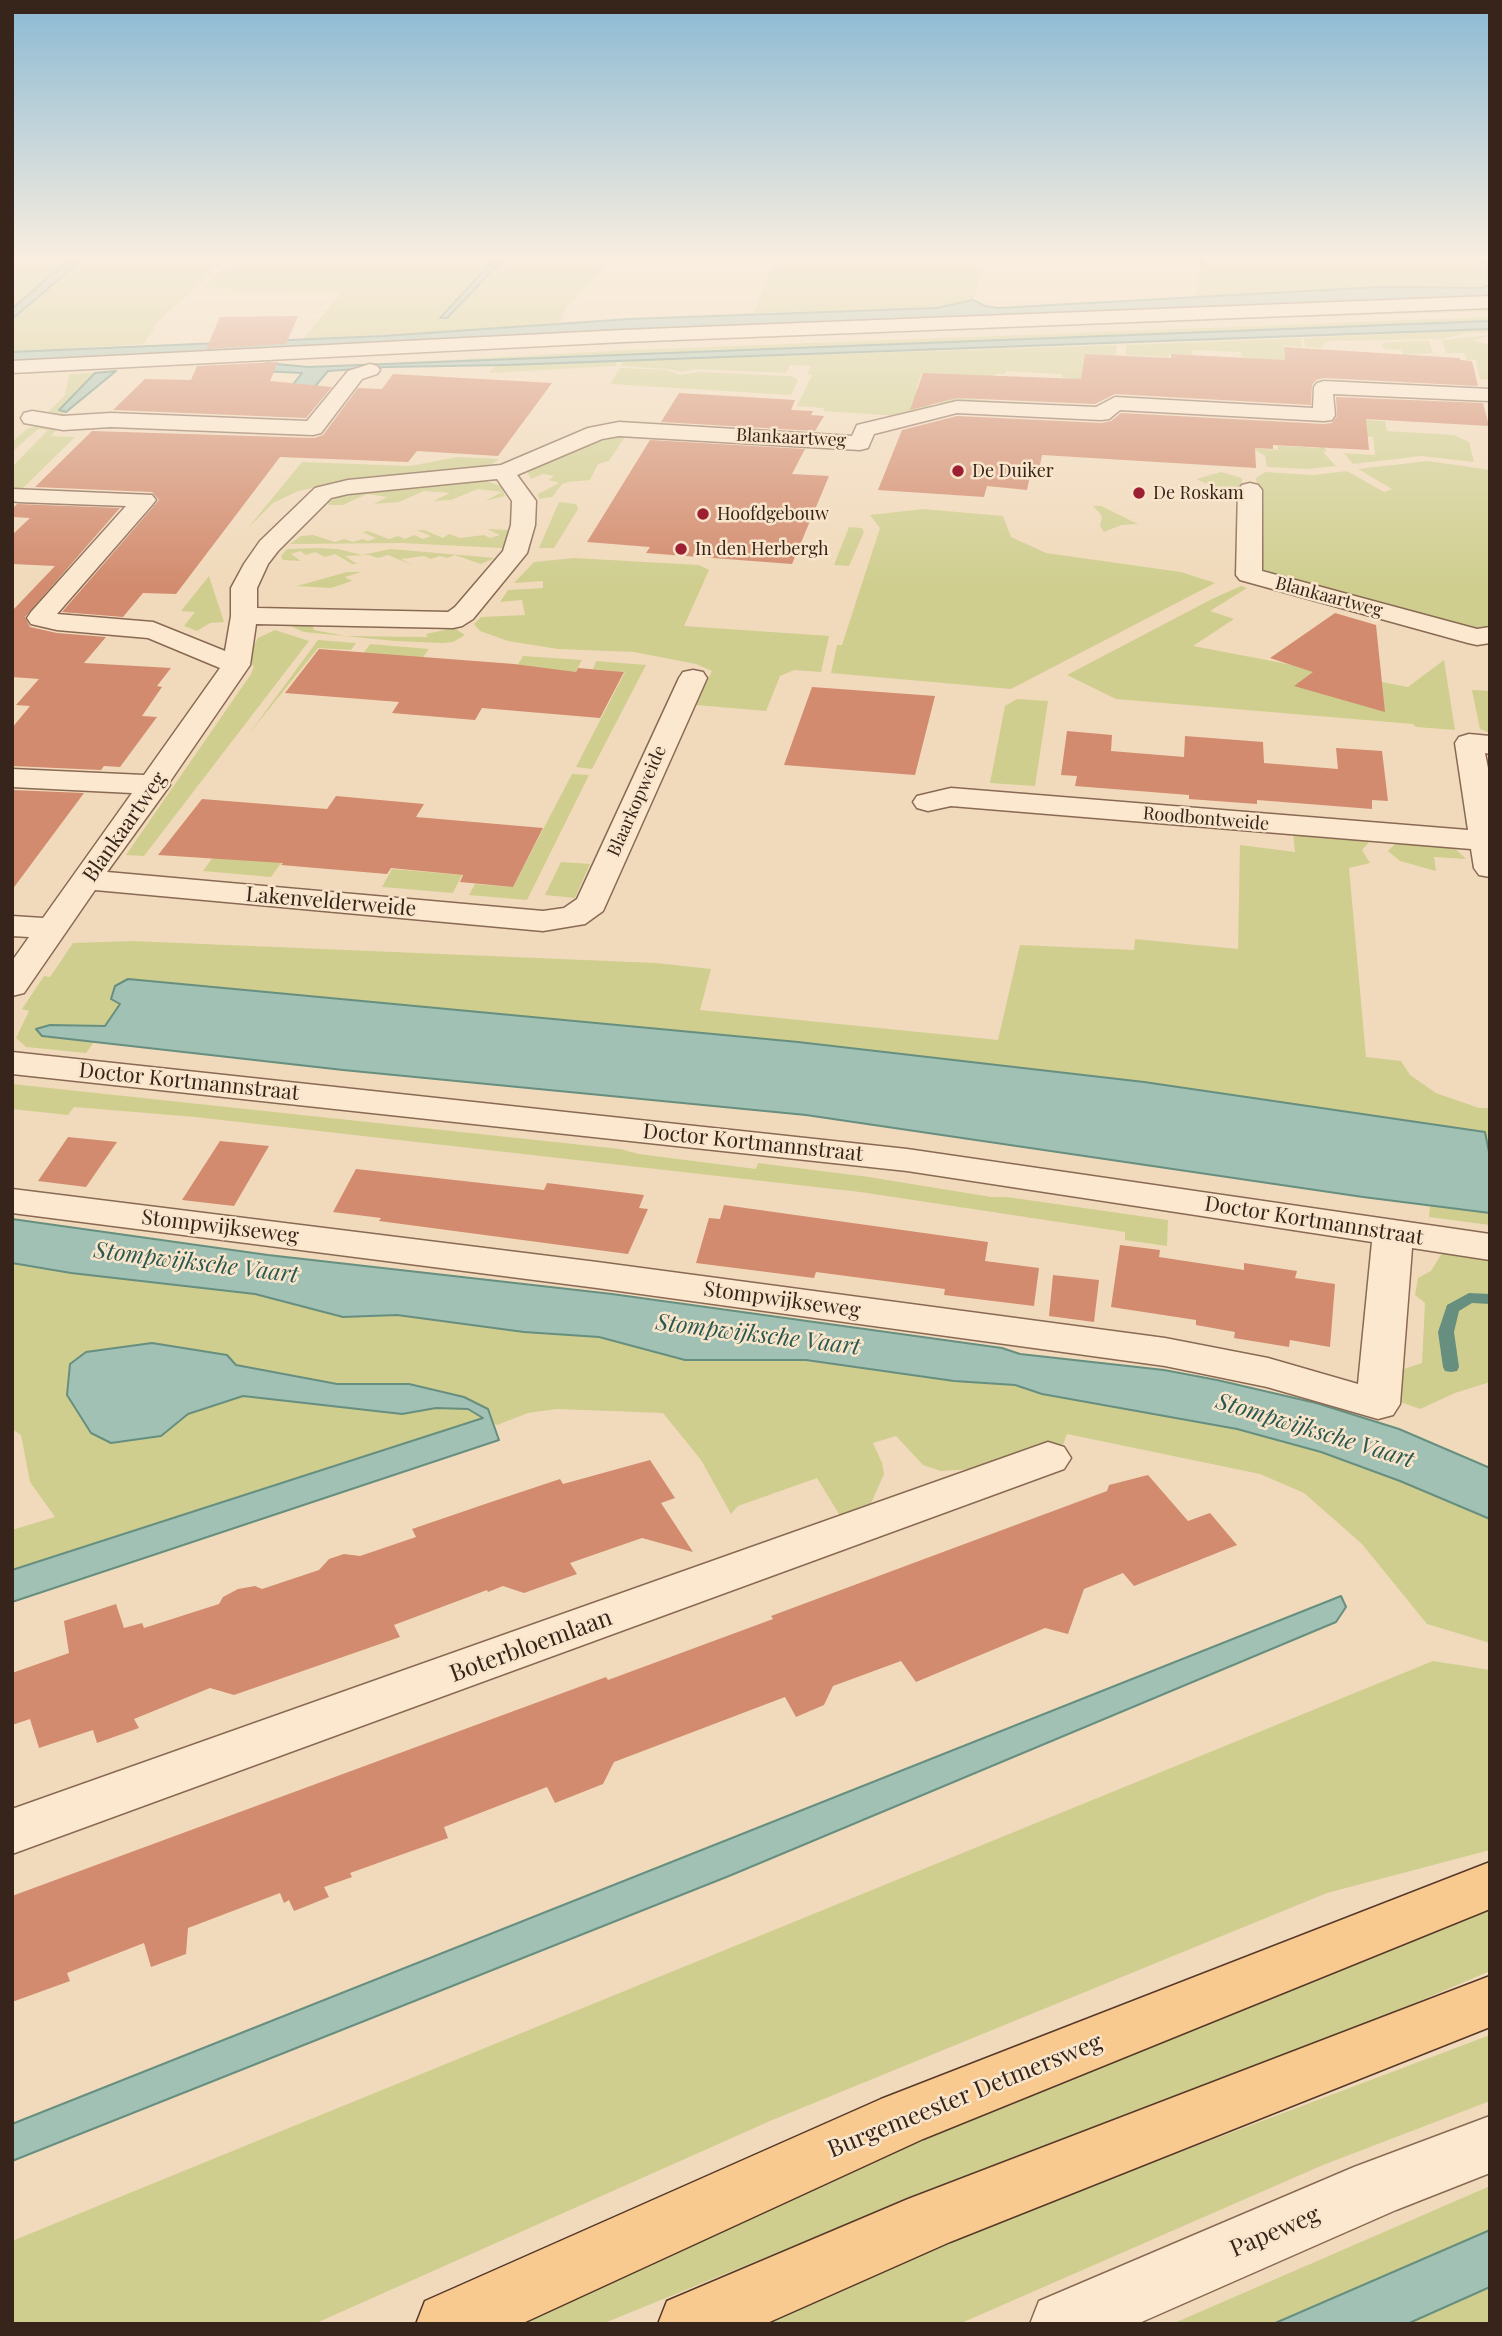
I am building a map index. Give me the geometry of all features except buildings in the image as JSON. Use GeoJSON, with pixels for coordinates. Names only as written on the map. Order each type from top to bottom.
{"type":"FeatureCollection","features":[{"type":"Feature","properties":{"kind":"main road","name":"Burgemeester Detmersweg"},"geometry":{"type":"LineString","coordinates":[[447,2324],[902,2119],[1490,1885]]}},
{"type":"Feature","properties":{"kind":"main road"},"geometry":{"type":"LineString","coordinates":[[690,2324],[930,2220],[1490,2001]]}},
{"type":"Feature","properties":{"kind":"street"},"geometry":{"type":"LineString","coordinates":[[12,435],[56,392],[58,368]]}},
{"type":"Feature","properties":{"kind":"street"},"geometry":{"type":"LineString","coordinates":[[32,418],[95,424],[111,420],[313,428],[355,375],[370,370]]}},
{"type":"Feature","properties":{"kind":"street"},"geometry":{"type":"LineString","coordinates":[[1156,385],[1117,383],[1115,402],[1324,415],[1324,387],[1490,396]]}},
{"type":"Feature","properties":{"kind":"street"},"geometry":{"type":"LineString","coordinates":[[1296,392],[1322,394]]}},
{"type":"Feature","properties":{"kind":"street","name":"Blankaartweg"},"geometry":{"type":"LineString","coordinates":[[12,986],[89,880],[236,665],[244,616],[244,588],[256,564],[269,546],[323,493],[348,487],[503,472],[596,433],[619,429],[860,443],[865,430],[957,407],[1101,414],[1115,402]]}},
{"type":"Feature","properties":{"kind":"street"},"geometry":{"type":"LineString","coordinates":[[244,616],[453,620],[464,613],[515,553],[523,524],[524,501],[503,472]]}},
{"type":"Feature","properties":{"kind":"street","name":"Blankaartweg"},"geometry":{"type":"LineString","coordinates":[[1250,490],[1249,575],[1477,637],[1490,635]]}},
{"type":"Feature","properties":{"kind":"street"},"geometry":{"type":"LineString","coordinates":[[18,495],[144,500],[40,618]]}},
{"type":"Feature","properties":{"kind":"street"},"geometry":{"type":"LineString","coordinates":[[112,624],[130,602]]}},
{"type":"Feature","properties":{"kind":"street"},"geometry":{"type":"LineString","coordinates":[[12,616],[153,630],[236,665]]}},
{"type":"Feature","properties":{"kind":"street","name":"Blaarkopweide"},"geometry":{"type":"LineString","coordinates":[[573,917],[590,904],[693,678]]}},
{"type":"Feature","properties":{"kind":"street"},"geometry":{"type":"LineString","coordinates":[[1479,744],[1487,855]]}},
{"type":"Feature","properties":{"kind":"street"},"geometry":{"type":"LineString","coordinates":[[12,778],[155,785]]}},
{"type":"Feature","properties":{"kind":"street","name":"Roodbontweide"},"geometry":{"type":"LineString","coordinates":[[928,802],[951,797],[1487,855]]}},
{"type":"Feature","properties":{"kind":"street","name":"Lakenvelderweide"},"geometry":{"type":"LineString","coordinates":[[89,880],[543,920],[573,917]]}},
{"type":"Feature","properties":{"kind":"street"},"geometry":{"type":"LineString","coordinates":[[12,926],[53,929]]}},
{"type":"Feature","properties":{"kind":"street","name":"Doctor Kortmannstraat"},"geometry":{"type":"LineString","coordinates":[[12,1063],[906,1160],[1490,1247]]}},
{"type":"Feature","properties":{"kind":"street","name":"Stompwijkseweg"},"geometry":{"type":"LineString","coordinates":[[12,1201],[597,1275],[1165,1352],[1268,1373],[1378,1404],[1393,1234]]}},
{"type":"Feature","properties":{"kind":"street","name":"Boterbloemlaan"},"geometry":{"type":"LineString","coordinates":[[12,1832],[1048,1458]]}},
{"type":"Feature","properties":{"kind":"street","name":"Papeweg"},"geometry":{"type":"LineString","coordinates":[[1062,2324],[1376,2188],[1490,2144]]}},
{"type":"Feature","properties":{"kind":"shaded area"},"geometry":{"type":"Polygon","coordinates":[[[493,368],[579,368],[489,373],[493,368]]]}},
{"type":"Feature","properties":{"kind":"shaded area"},"geometry":{"type":"Polygon","coordinates":[[[620,368],[668,370],[680,375],[698,372],[791,376],[798,380],[791,395],[610,384],[620,368]]]}},
{"type":"Feature","properties":{"kind":"shaded area"},"geometry":{"type":"Polygon","coordinates":[[[653,368],[788,368],[786,373],[697,369],[681,372],[653,368]]]}},
{"type":"Feature","properties":{"kind":"shaded area"},"geometry":{"type":"Polygon","coordinates":[[[810,368],[1109,368],[1106,383],[1067,381],[1068,378],[1062,377],[1062,374],[1006,371],[1005,374],[995,374],[994,377],[953,397],[1011,403],[939,406],[947,374],[922,373],[916,389],[936,390],[930,408],[901,416],[823,411],[824,408],[797,406],[812,375],[807,374],[810,368]]]}},
{"type":"Feature","properties":{"kind":"shaded area"},"geometry":{"type":"Polygon","coordinates":[[[1478,368],[1490,368],[1490,380],[1480,379],[1478,368]]]}},
{"type":"Feature","properties":{"kind":"shaded area"},"geometry":{"type":"Polygon","coordinates":[[[95,373],[59,410],[70,417],[48,412],[65,395],[69,374],[95,373]]]}},
{"type":"Feature","properties":{"kind":"shaded area"},"geometry":{"type":"Polygon","coordinates":[[[1338,418],[1385,421],[1387,431],[1454,435],[1469,442],[1474,462],[1421,456],[1353,464],[1344,453],[1375,455],[1373,437],[1340,434],[1338,418]]]}},
{"type":"Feature","properties":{"kind":"shaded area"},"geometry":{"type":"Polygon","coordinates":[[[35,426],[57,429],[51,436],[75,437],[21,490],[12,494],[12,467],[48,430],[38,429],[12,452],[12,442],[27,429],[35,426]]]}},
{"type":"Feature","properties":{"kind":"shaded area"},"geometry":{"type":"Polygon","coordinates":[[[625,437],[609,461],[598,464],[590,480],[562,484],[552,497],[539,499],[538,494],[559,483],[549,480],[554,476],[543,474],[531,479],[528,473],[531,470],[589,443],[625,437]]]}},
{"type":"Feature","properties":{"kind":"shaded area"},"geometry":{"type":"Polygon","coordinates":[[[1319,441],[1327,451],[1323,452],[1336,466],[1308,469],[1267,467],[1265,456],[1252,448],[1319,448],[1319,441]]]}},
{"type":"Feature","properties":{"kind":"shaded area"},"geometry":{"type":"Polygon","coordinates":[[[457,457],[499,459],[488,467],[338,483],[298,491],[273,503],[247,529],[302,462],[410,466],[457,457]]]}},
{"type":"Feature","properties":{"kind":"shaded area"},"geometry":{"type":"Polygon","coordinates":[[[1428,461],[1490,470],[1490,626],[1472,630],[1264,575],[1259,567],[1256,478],[1265,472],[1313,475],[1347,471],[1384,492],[1392,489],[1358,469],[1428,461]]]}},
{"type":"Feature","properties":{"kind":"shaded area"},"geometry":{"type":"Polygon","coordinates":[[[1221,472],[1242,478],[1241,499],[1196,479],[1221,472]]]}},
{"type":"Feature","properties":{"kind":"shaded area"},"geometry":{"type":"Polygon","coordinates":[[[479,479],[501,486],[505,496],[485,501],[502,492],[478,489],[451,500],[433,501],[450,493],[424,491],[399,502],[374,504],[387,497],[367,494],[343,505],[329,505],[328,502],[345,494],[479,479]]]}},
{"type":"Feature","properties":{"kind":"shaded area"},"geometry":{"type":"Polygon","coordinates":[[[559,502],[576,504],[578,509],[554,548],[539,548],[559,502]]]}},
{"type":"Feature","properties":{"kind":"shaded area"},"geometry":{"type":"Polygon","coordinates":[[[1093,506],[1101,506],[1138,524],[1121,525],[1104,532],[1100,526],[1102,516],[1093,506]]]}},
{"type":"Feature","properties":{"kind":"shaded area"},"geometry":{"type":"Polygon","coordinates":[[[923,509],[1003,516],[1011,537],[1046,553],[1181,572],[1215,583],[1011,689],[831,673],[837,645],[842,645],[880,528],[870,515],[923,509]]]}},
{"type":"Feature","properties":{"kind":"shaded area"},"geometry":{"type":"Polygon","coordinates":[[[849,527],[862,528],[864,532],[849,566],[834,565],[849,527]]]}},
{"type":"Feature","properties":{"kind":"shaded area"},"geometry":{"type":"Polygon","coordinates":[[[487,529],[509,530],[503,548],[401,543],[290,544],[301,536],[313,535],[335,542],[344,539],[353,542],[363,539],[368,541],[376,538],[362,532],[368,531],[389,539],[398,536],[405,539],[414,535],[423,539],[431,536],[417,530],[443,538],[449,534],[460,538],[484,535],[490,538],[500,535],[487,529]]]}},
{"type":"Feature","properties":{"kind":"shaded area"},"geometry":{"type":"Polygon","coordinates":[[[319,548],[362,555],[391,549],[495,558],[481,564],[455,555],[447,558],[440,556],[431,559],[424,556],[401,559],[412,565],[388,555],[378,558],[369,555],[345,556],[357,564],[335,554],[325,557],[315,552],[306,555],[300,551],[291,554],[301,561],[283,560],[281,556],[287,549],[319,548]]]}},
{"type":"Feature","properties":{"kind":"shaded area"},"geometry":{"type":"Polygon","coordinates":[[[574,558],[699,565],[709,570],[684,626],[829,636],[821,672],[794,670],[780,676],[766,711],[696,705],[712,671],[696,664],[634,652],[558,649],[508,641],[480,631],[474,624],[481,617],[525,615],[522,600],[500,602],[508,590],[543,588],[543,581],[514,583],[534,562],[574,558]]]}},
{"type":"Feature","properties":{"kind":"shaded area"},"geometry":{"type":"Polygon","coordinates":[[[347,572],[361,572],[345,577],[352,581],[331,588],[297,586],[347,572]]]}},
{"type":"Feature","properties":{"kind":"shaded area"},"geometry":{"type":"Polygon","coordinates":[[[209,576],[224,622],[210,623],[197,631],[184,626],[195,612],[181,611],[209,576]]]}},
{"type":"Feature","properties":{"kind":"shaded area"},"geometry":{"type":"Polygon","coordinates":[[[1241,586],[1247,588],[1210,611],[1234,619],[1193,646],[1408,687],[1444,660],[1455,730],[1416,727],[1413,724],[1116,699],[1067,675],[1241,586]]]}},
{"type":"Feature","properties":{"kind":"shaded area"},"geometry":{"type":"Polygon","coordinates":[[[312,624],[314,630],[345,636],[428,637],[426,634],[454,628],[465,635],[453,642],[442,643],[395,641],[304,632],[290,626],[312,624]]]}},
{"type":"Feature","properties":{"kind":"shaded area"},"geometry":{"type":"Polygon","coordinates":[[[275,630],[309,641],[144,856],[126,855],[251,674],[254,667],[248,659],[258,638],[275,630]]]}},
{"type":"Feature","properties":{"kind":"shaded area"},"geometry":{"type":"Polygon","coordinates":[[[318,640],[356,643],[351,650],[318,648],[248,735],[318,640]]]}},
{"type":"Feature","properties":{"kind":"shaded area"},"geometry":{"type":"Polygon","coordinates":[[[370,644],[429,649],[420,661],[361,657],[370,644]]]}},
{"type":"Feature","properties":{"kind":"shaded area"},"geometry":{"type":"Polygon","coordinates":[[[523,656],[582,660],[575,673],[516,668],[523,656]]]}},
{"type":"Feature","properties":{"kind":"shaded area"},"geometry":{"type":"Polygon","coordinates":[[[596,661],[646,665],[592,769],[576,767],[625,672],[593,669],[596,661]]]}},
{"type":"Feature","properties":{"kind":"shaded area"},"geometry":{"type":"Polygon","coordinates":[[[1472,690],[1490,691],[1490,733],[1480,729],[1472,690]]]}},
{"type":"Feature","properties":{"kind":"shaded area"},"geometry":{"type":"Polygon","coordinates":[[[1017,699],[1048,701],[1035,786],[990,783],[1005,706],[1017,699]]]}},
{"type":"Feature","properties":{"kind":"shaded area"},"geometry":{"type":"Polygon","coordinates":[[[572,774],[589,775],[527,900],[469,895],[475,884],[513,887],[572,774]]]}},
{"type":"Feature","properties":{"kind":"shaded area"},"geometry":{"type":"Polygon","coordinates":[[[1293,833],[1372,839],[1362,850],[1370,863],[1349,868],[1366,1057],[1401,1061],[1410,1075],[1436,1093],[1479,1108],[1490,1108],[1490,1157],[1485,1132],[1144,1082],[798,1042],[129,979],[115,986],[121,1004],[105,1027],[50,1025],[42,1036],[94,1042],[86,1053],[26,1047],[16,1038],[29,1011],[22,1009],[44,976],[50,977],[73,943],[132,941],[656,963],[711,969],[700,1010],[998,1040],[1020,945],[1134,950],[1135,939],[1238,949],[1240,845],[1295,852],[1293,833]]]}},
{"type":"Feature","properties":{"kind":"shaded area"},"geometry":{"type":"Polygon","coordinates":[[[1399,840],[1451,845],[1466,859],[1434,857],[1436,871],[1400,861],[1388,851],[1399,840]]]}},
{"type":"Feature","properties":{"kind":"shaded area"},"geometry":{"type":"Polygon","coordinates":[[[216,853],[284,859],[271,877],[203,871],[216,853]]]}},
{"type":"Feature","properties":{"kind":"shaded area"},"geometry":{"type":"Polygon","coordinates":[[[561,862],[590,864],[575,898],[545,895],[561,862]]]}},
{"type":"Feature","properties":{"kind":"shaded area"},"geometry":{"type":"Polygon","coordinates":[[[392,869],[462,875],[453,893],[382,887],[392,869]]]}},
{"type":"Feature","properties":{"kind":"shaded area"},"geometry":{"type":"Polygon","coordinates":[[[12,1084],[620,1149],[639,1154],[756,1169],[758,1163],[869,1177],[991,1197],[1168,1220],[1167,1246],[1125,1240],[1125,1232],[860,1192],[195,1117],[74,1107],[68,1115],[12,1109],[12,1084]]]}},
{"type":"Feature","properties":{"kind":"shaded area"},"geometry":{"type":"Polygon","coordinates":[[[1430,1206],[1490,1213],[1490,1225],[1429,1217],[1430,1206]]]}},
{"type":"Feature","properties":{"kind":"shaded area"},"geometry":{"type":"Polygon","coordinates":[[[1442,1253],[1490,1261],[1490,1382],[1455,1393],[1420,1409],[1398,1401],[1404,1369],[1422,1363],[1425,1303],[1415,1295],[1418,1278],[1431,1271],[1442,1253]]]}},
{"type":"Feature","properties":{"kind":"shaded area"},"geometry":{"type":"Polygon","coordinates":[[[12,1263],[71,1273],[255,1294],[343,1317],[397,1315],[524,1332],[599,1337],[685,1360],[806,1360],[954,1381],[1015,1385],[1042,1394],[1237,1429],[1321,1452],[1400,1481],[1490,1519],[1490,1643],[1427,1624],[1362,1544],[1304,1493],[1260,1474],[1067,1434],[1061,1450],[1031,1447],[971,1469],[941,1471],[923,1465],[896,1436],[873,1443],[884,1474],[868,1510],[842,1519],[817,1478],[738,1506],[731,1514],[701,1460],[663,1413],[557,1409],[528,1413],[497,1425],[483,1418],[12,1570],[12,1530],[55,1517],[30,1482],[21,1435],[12,1429],[12,1263]]]}},
{"type":"Feature","properties":{"kind":"shaded area"},"geometry":{"type":"Polygon","coordinates":[[[1433,1661],[1490,1670],[1490,1850],[1327,1893],[770,2121],[314,2324],[12,2324],[12,2241],[1433,1661]]]}},
{"type":"Feature","properties":{"kind":"shaded area"},"geometry":{"type":"Polygon","coordinates":[[[1490,1909],[1490,1971],[1361,2026],[963,2177],[602,2324],[514,2324],[938,2131],[1383,1949],[1490,1909]]]}},
{"type":"Feature","properties":{"kind":"shaded area"},"geometry":{"type":"Polygon","coordinates":[[[1490,2035],[1490,2101],[1323,2165],[959,2324],[748,2324],[883,2264],[1490,2035]]]}},
{"type":"Feature","properties":{"kind":"shaded area"},"geometry":{"type":"Polygon","coordinates":[[[1490,2186],[1490,2230],[1273,2324],[1172,2324],[1490,2186]]]}},
{"type":"Feature","properties":{"kind":"shaded area"},"geometry":{"type":"Polygon","coordinates":[[[1490,2287],[1490,2324],[1407,2324],[1490,2287]]]}},
{"type":"Feature","properties":{"kind":"water"},"geometry":{"type":"Polygon","coordinates":[[[262,368],[371,368],[328,371],[290,416],[269,415],[302,373],[260,371],[262,368]]]}},
{"type":"Feature","properties":{"kind":"water"},"geometry":{"type":"Polygon","coordinates":[[[116,371],[66,412],[59,410],[95,373],[116,371]]]}},
{"type":"Feature","properties":{"kind":"water"},"geometry":{"type":"Polygon","coordinates":[[[128,979],[798,1042],[1144,1082],[1485,1132],[1490,1157],[1490,1213],[1363,1197],[806,1115],[343,1070],[42,1036],[36,1029],[50,1025],[105,1026],[120,1004],[111,999],[115,986],[128,979]]]}},
{"type":"Feature","properties":{"kind":"water","name":"Stompwijksche Vaart"},"geometry":{"type":"Polygon","coordinates":[[[12,1219],[268,1255],[612,1294],[1002,1348],[1020,1354],[1164,1370],[1217,1380],[1316,1403],[1399,1429],[1490,1468],[1490,1519],[1400,1481],[1321,1452],[1237,1429],[1042,1394],[1015,1385],[954,1381],[806,1360],[685,1360],[599,1337],[524,1332],[397,1315],[343,1317],[255,1294],[71,1273],[12,1263],[12,1219]]]}},
{"type":"Feature","properties":{"kind":"water"},"geometry":{"type":"Polygon","coordinates":[[[152,1343],[227,1355],[236,1365],[337,1384],[409,1384],[464,1397],[488,1409],[499,1440],[12,1602],[12,1570],[483,1418],[468,1409],[436,1408],[402,1414],[243,1396],[188,1414],[161,1436],[111,1443],[91,1433],[67,1395],[70,1364],[86,1352],[152,1343]]]}},
{"type":"Feature","properties":{"kind":"water"},"geometry":{"type":"Polygon","coordinates":[[[1341,1596],[1346,1607],[1336,1622],[729,1876],[12,2161],[12,2124],[1341,1596]]]}},
{"type":"Feature","properties":{"kind":"water"},"geometry":{"type":"Polygon","coordinates":[[[1490,2230],[1490,2287],[1407,2324],[1273,2324],[1490,2230]]]}},
{"type":"Feature","properties":{"kind":"waterway"},"geometry":{"type":"LineString","coordinates":[[1451,1367],[1446,1332],[1452,1308],[1469,1298],[1490,1299]]}},
{"type":"Feature","properties":{"kind":"place","name":"De Duiker"},"geometry":{"type":"Point","coordinates":[958,471]}},
{"type":"Feature","properties":{"kind":"place","name":"De Roskam"},"geometry":{"type":"Point","coordinates":[1139,493]}},
{"type":"Feature","properties":{"kind":"place","name":"Hoofdgebouw"},"geometry":{"type":"Point","coordinates":[703,514]}},
{"type":"Feature","properties":{"kind":"place","name":"In den Herbergh"},"geometry":{"type":"Point","coordinates":[681,549]}}]}
